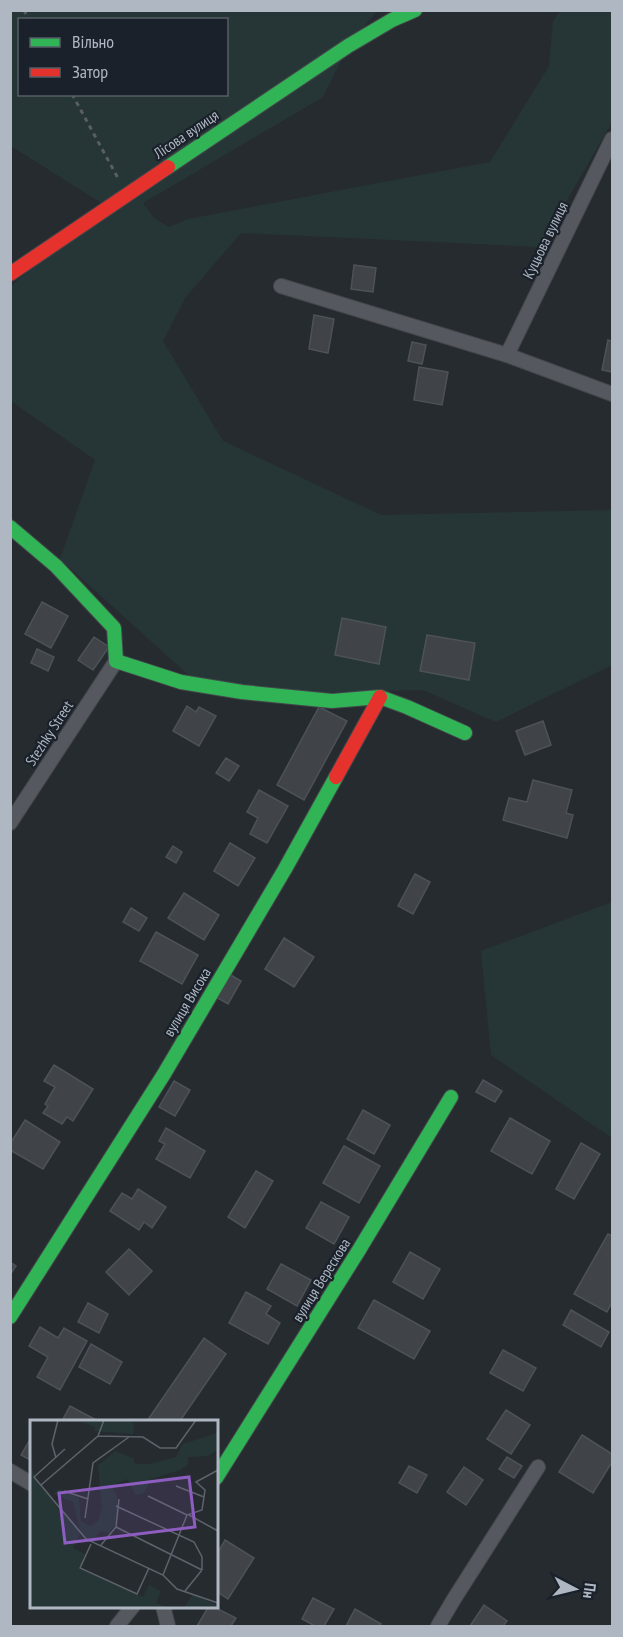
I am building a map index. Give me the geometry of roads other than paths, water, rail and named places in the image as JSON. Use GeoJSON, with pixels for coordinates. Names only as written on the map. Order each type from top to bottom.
{"type":"FeatureCollection","features":[{"type":"Feature","properties":{"kind":"street","name":"Лісова вулиця"},"geometry":{"type":"LineString","coordinates":[[10,274],[348,45],[415,10]]}},
{"type":"Feature","properties":{"kind":"street","name":"Куцьова вулиця"},"geometry":{"type":"LineString","coordinates":[[507,355],[612,139]]}},
{"type":"Feature","properties":{"kind":"street"},"geometry":{"type":"LineString","coordinates":[[281,286],[507,355],[612,394]]}},
{"type":"Feature","properties":{"kind":"street"},"geometry":{"type":"LineString","coordinates":[[10,527],[56,566],[114,628],[116,661],[181,682],[242,692],[332,701],[380,697],[465,733]]}},
{"type":"Feature","properties":{"kind":"street","name":"Stezhky Street"},"geometry":{"type":"LineString","coordinates":[[10,823],[116,661]]}},
{"type":"Feature","properties":{"kind":"street","name":"вулиця Висока"},"geometry":{"type":"LineString","coordinates":[[10,1317],[170,1064],[285,869],[380,697]]}},
{"type":"Feature","properties":{"kind":"street","name":"вулиця Верескова"},"geometry":{"type":"LineString","coordinates":[[218,1475],[359,1250],[450,1097]]}},
{"type":"Feature","properties":{"kind":"street"},"geometry":{"type":"LineString","coordinates":[[438,1626],[538,1467]]}},
{"type":"Feature","properties":{"kind":"street"},"geometry":{"type":"LineString","coordinates":[[10,1471],[30,1483]]}},
{"type":"Feature","properties":{"kind":"street"},"geometry":{"type":"LineString","coordinates":[[117,1626],[131,1607]]}},
{"type":"Feature","properties":{"kind":"street"},"geometry":{"type":"LineString","coordinates":[[163,1607],[168,1626]]}}]}
